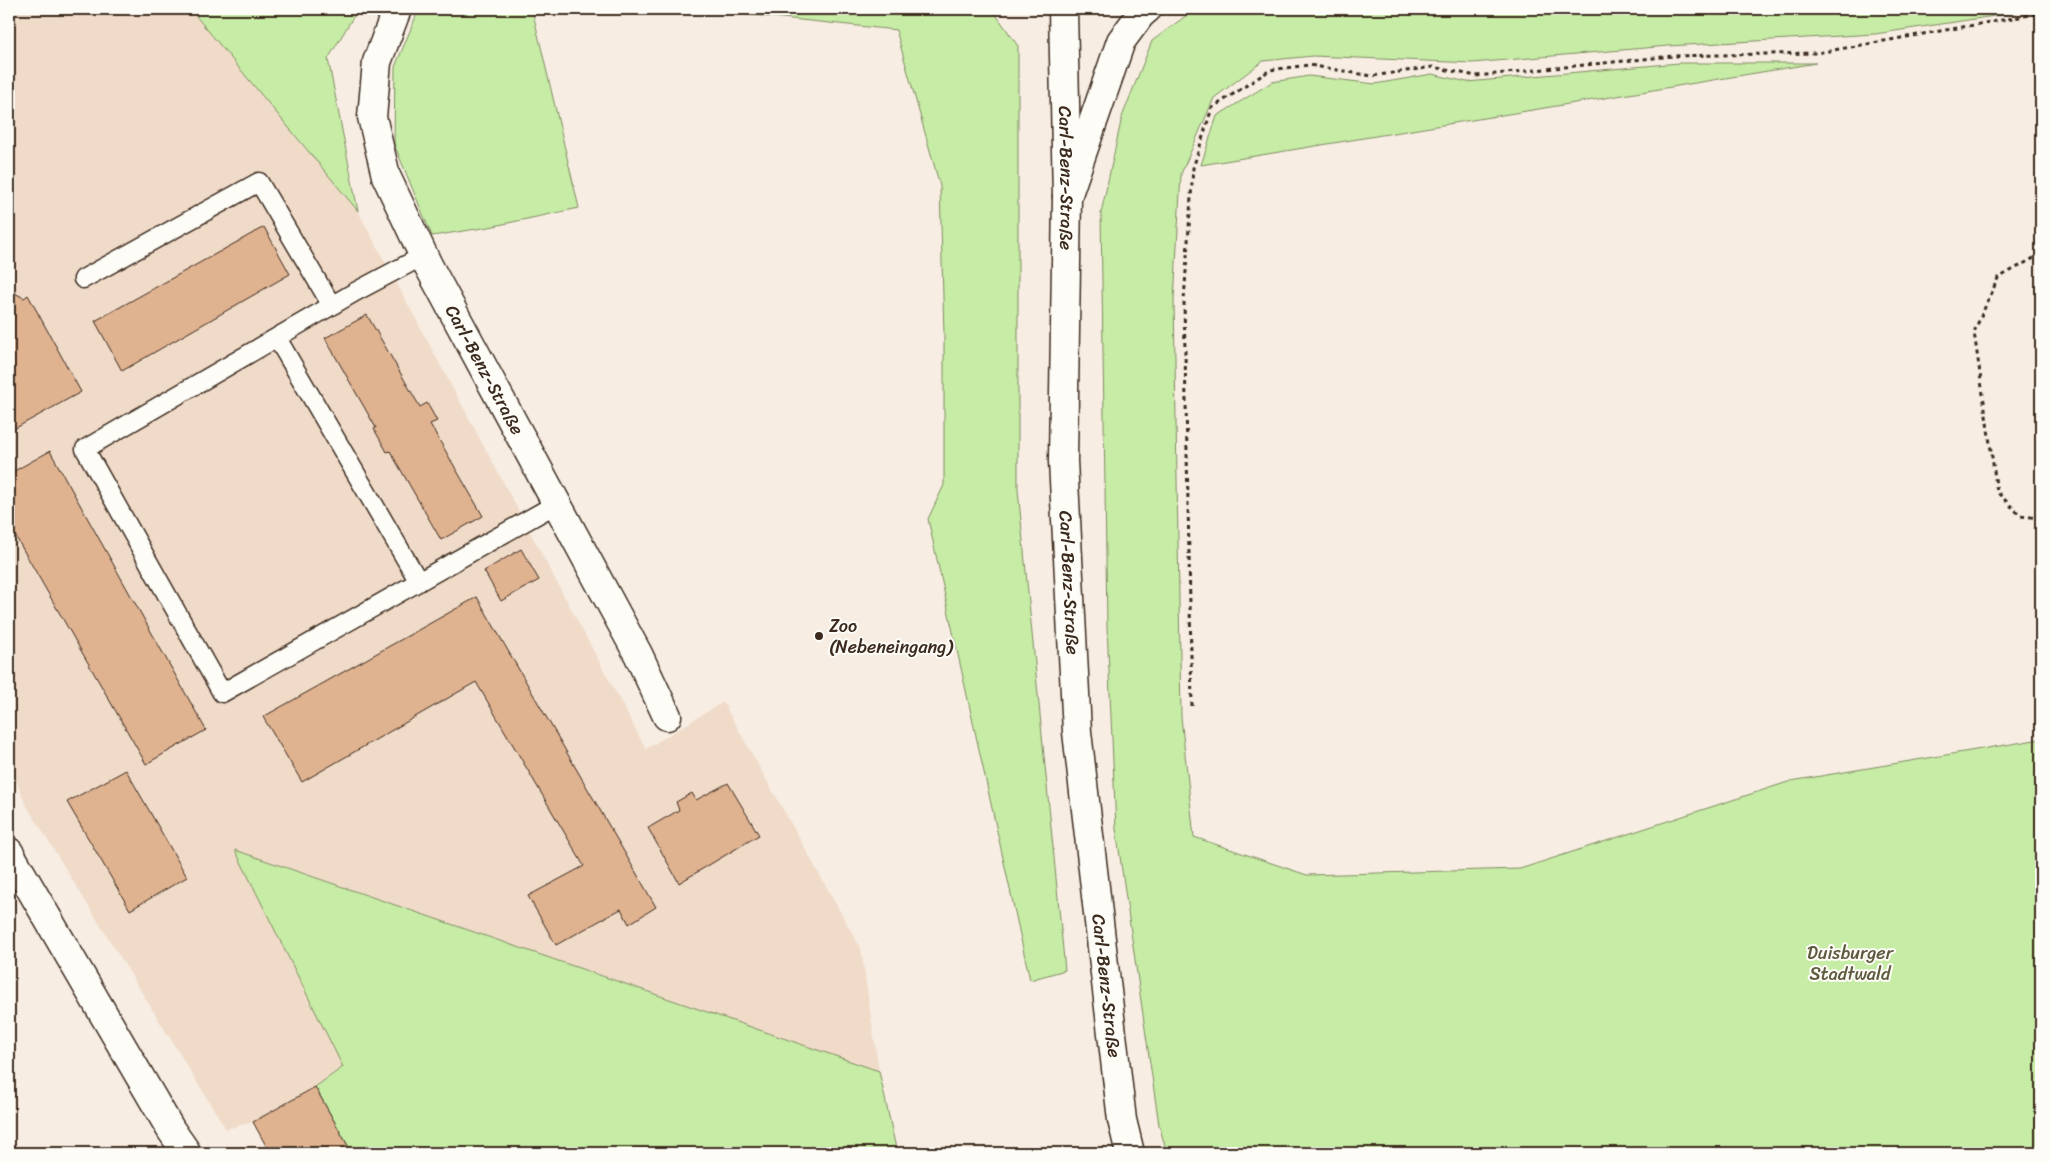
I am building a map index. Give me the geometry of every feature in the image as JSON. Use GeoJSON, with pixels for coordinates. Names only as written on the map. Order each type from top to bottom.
{"type":"FeatureCollection","features":[{"type":"Feature","properties":{"kind":"main road","name":"Carl-Benz-Straße"},"geometry":{"type":"LineString","coordinates":[[397,9],[377,62],[372,117],[386,176],[424,256],[638,654],[667,716]]}},
{"type":"Feature","properties":{"kind":"main road","name":"Carl-Benz-Straße"},"geometry":{"type":"LineString","coordinates":[[1063,9],[1067,197],[1063,461],[1077,732],[1122,1120],[1130,1153]]}},
{"type":"Feature","properties":{"kind":"main road"},"geometry":{"type":"LineString","coordinates":[[1067,197],[1121,42],[1141,14],[1147,9]]}},
{"type":"Feature","properties":{"kind":"main road"},"geometry":{"type":"LineString","coordinates":[[9,852],[166,1122],[187,1153]]}},
{"type":"Feature","properties":{"kind":"lane"},"geometry":{"type":"LineString","coordinates":[[83,279],[259,182],[332,306]]}},
{"type":"Feature","properties":{"kind":"lane"},"geometry":{"type":"LineString","coordinates":[[424,256],[332,306],[85,449],[222,693],[556,504]]}},
{"type":"Feature","properties":{"kind":"lane"},"geometry":{"type":"LineString","coordinates":[[277,338],[419,582]]}},
{"type":"Feature","properties":{"kind":"path"},"geometry":{"type":"LineString","coordinates":[[1192,706],[1184,302],[1193,168],[1212,108],[1270,70],[1309,65],[1372,76],[1433,67],[1476,76],[1674,56],[1817,53],[2041,13]]}},
{"type":"Feature","properties":{"kind":"path"},"geometry":{"type":"LineString","coordinates":[[2041,254],[1998,278],[1974,332],[1997,492],[2021,516],[2041,518]]}},
{"type":"Feature","properties":{"kind":"path"},"geometry":{"type":"LineString","coordinates":[[2041,346],[2041,355]]}},
{"type":"Feature","properties":{"kind":"shaded area"},"geometry":{"type":"Polygon","coordinates":[[[9,9],[190,9],[358,211],[646,749],[723,702],[861,949],[879,1071],[236,850],[343,1067],[316,1087],[352,1153],[270,1153],[253,1122],[226,1129],[25,803],[9,763],[9,9]]]}},
{"type":"Feature","properties":{"kind":"green space"},"geometry":{"type":"Polygon","coordinates":[[[190,9],[358,9],[328,59],[358,211],[190,9]]]}},
{"type":"Feature","properties":{"kind":"green space"},"geometry":{"type":"Polygon","coordinates":[[[419,9],[532,9],[579,208],[489,227],[432,236],[394,144],[395,67],[419,9]]]}},
{"type":"Feature","properties":{"kind":"green space"},"geometry":{"type":"Polygon","coordinates":[[[696,9],[992,9],[1018,46],[1018,490],[1065,970],[1030,980],[928,519],[944,485],[944,335],[940,186],[896,30],[696,9]]]}},
{"type":"Feature","properties":{"kind":"green space","name":"Duisburger Stadtwald"},"geometry":{"type":"Polygon","coordinates":[[[1195,9],[2041,9],[1875,34],[1668,46],[1472,63],[1313,56],[1263,61],[1214,98],[1181,174],[1174,300],[1181,717],[1194,837],[1307,875],[1520,869],[1791,781],[2041,739],[2041,1153],[1167,1153],[1159,1125],[1116,829],[1107,626],[1101,213],[1122,117],[1152,41],[1195,9]]]}},
{"type":"Feature","properties":{"kind":"green space"},"geometry":{"type":"Polygon","coordinates":[[[1679,63],[1816,63],[1201,165],[1217,116],[1272,82],[1309,76],[1375,84],[1432,74],[1467,82],[1679,63]]]}},
{"type":"Feature","properties":{"kind":"green space"},"geometry":{"type":"Polygon","coordinates":[[[235,850],[879,1071],[897,1153],[352,1153],[315,1087],[343,1067],[235,850]]]}},
{"type":"Feature","properties":{"kind":"building"},"geometry":{"type":"Polygon","coordinates":[[[264,227],[290,274],[122,371],[95,321],[264,227]]]}},
{"type":"Feature","properties":{"kind":"building"},"geometry":{"type":"Polygon","coordinates":[[[9,286],[13,292],[24,298],[28,295],[81,392],[12,430],[9,425],[9,286]]]}},
{"type":"Feature","properties":{"kind":"building"},"geometry":{"type":"Polygon","coordinates":[[[367,315],[420,407],[427,403],[437,421],[430,424],[483,516],[441,540],[390,451],[387,452],[374,429],[376,428],[325,338],[367,315]]]}},
{"type":"Feature","properties":{"kind":"building"},"geometry":{"type":"Polygon","coordinates":[[[50,451],[206,730],[146,764],[9,525],[9,474],[50,451]]]}},
{"type":"Feature","properties":{"kind":"building"},"geometry":{"type":"Polygon","coordinates":[[[521,549],[539,580],[501,601],[484,571],[521,549]]]}},
{"type":"Feature","properties":{"kind":"building"},"geometry":{"type":"Polygon","coordinates":[[[477,597],[656,907],[629,924],[621,909],[556,945],[528,896],[584,866],[476,682],[302,782],[263,717],[477,597]]]}},
{"type":"Feature","properties":{"kind":"building"},"geometry":{"type":"Polygon","coordinates":[[[126,770],[187,877],[130,910],[67,802],[126,770]]]}},
{"type":"Feature","properties":{"kind":"building"},"geometry":{"type":"Polygon","coordinates":[[[728,783],[759,835],[679,883],[648,828],[679,810],[676,802],[692,793],[696,800],[728,783]]]}},
{"type":"Feature","properties":{"kind":"building"},"geometry":{"type":"Polygon","coordinates":[[[315,1087],[352,1153],[270,1153],[253,1122],[315,1087]]]}},
{"type":"Feature","properties":{"kind":"place","name":"Zoo (Nebeneingang)"},"geometry":{"type":"Point","coordinates":[819,636]}}]}
